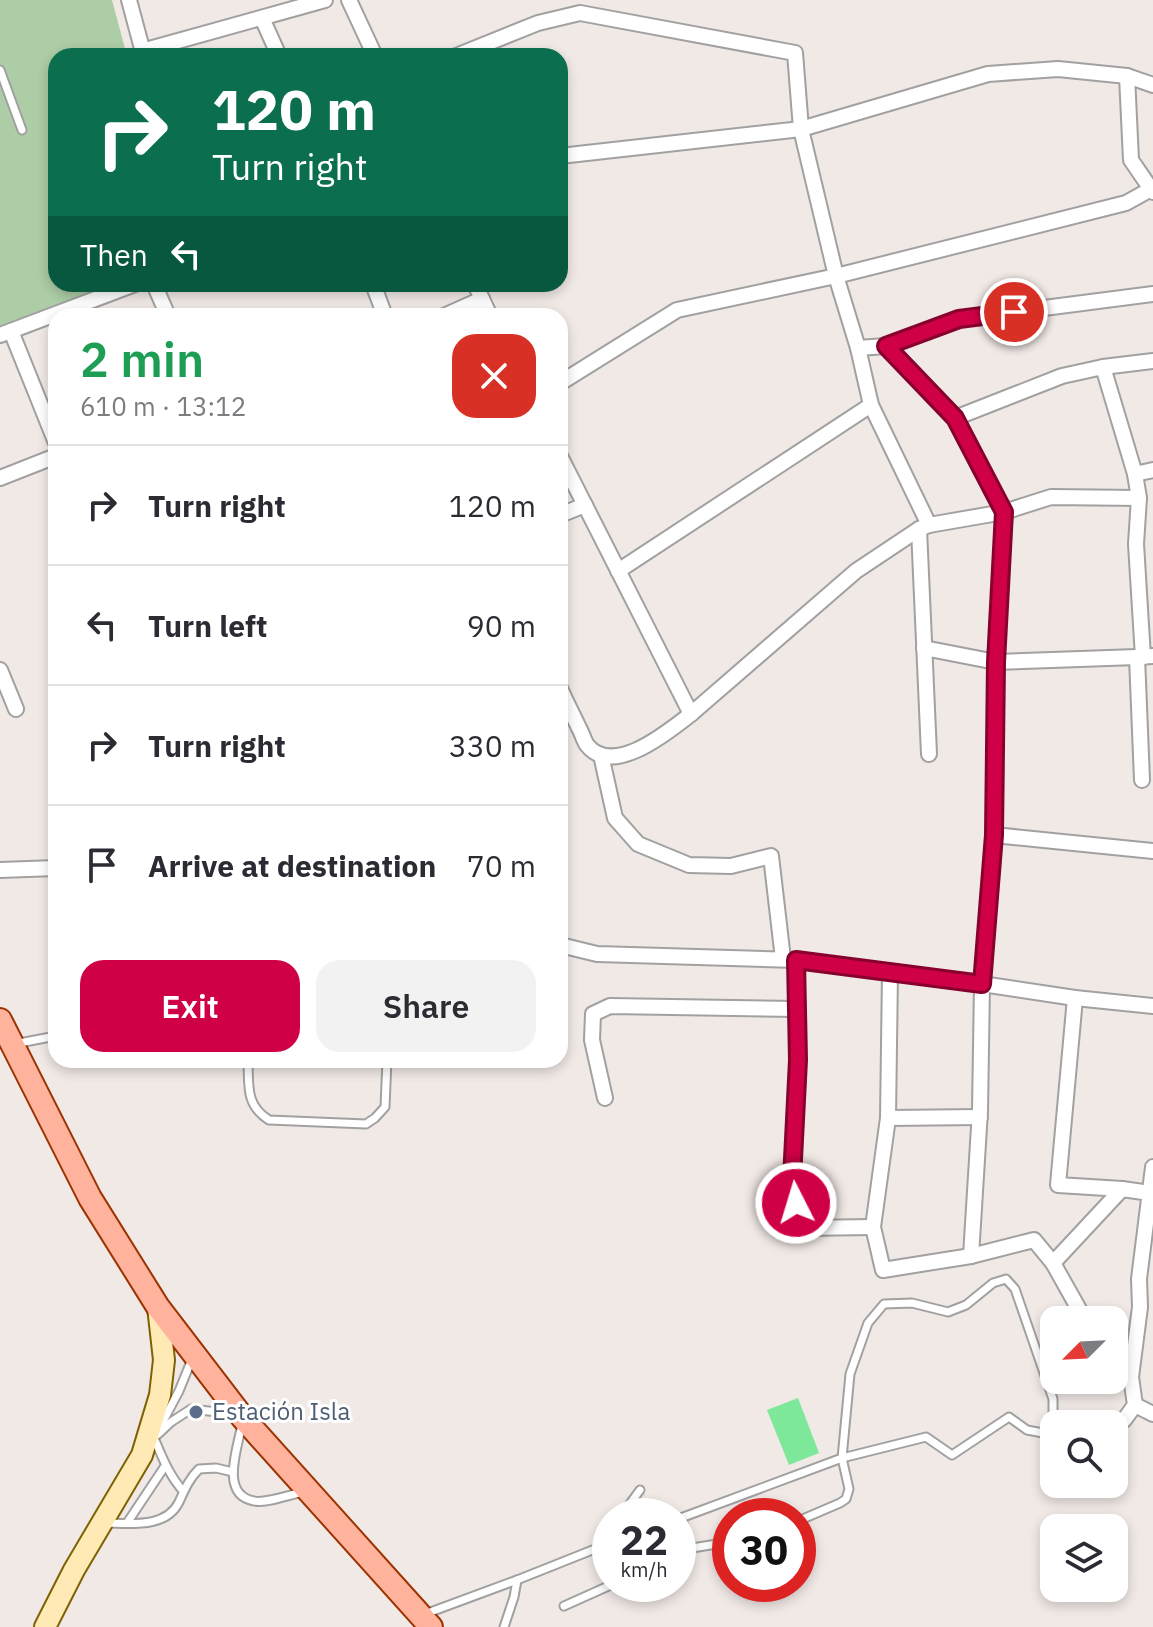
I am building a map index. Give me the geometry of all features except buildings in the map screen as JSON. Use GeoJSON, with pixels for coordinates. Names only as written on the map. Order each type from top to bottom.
{"type":"FeatureCollection","features":[{"type":"Feature","properties":{"kind":"main road"},"geometry":{"type":"LineString","coordinates":[[0,1020],[90,1198],[158,1307],[242,1416],[425,1622]]}},
{"type":"Feature","properties":{"kind":"main road"},"geometry":{"type":"LineString","coordinates":[[45,1627],[152,1434],[164,1360],[158,1307]]}},
{"type":"Feature","properties":{"kind":"street"},"geometry":{"type":"LineString","coordinates":[[129,0],[141,48]]}},
{"type":"Feature","properties":{"kind":"street"},"geometry":{"type":"LineString","coordinates":[[163,48],[325,0]]}},
{"type":"Feature","properties":{"kind":"street"},"geometry":{"type":"LineString","coordinates":[[349,0],[371,48]]}},
{"type":"Feature","properties":{"kind":"street"},"geometry":{"type":"LineString","coordinates":[[476,48],[538,23],[580,13],[795,53],[801,129],[871,405],[924,527],[924,648],[929,754]]}},
{"type":"Feature","properties":{"kind":"street"},"geometry":{"type":"LineString","coordinates":[[262,18],[275,48]]}},
{"type":"Feature","properties":{"kind":"street"},"geometry":{"type":"LineString","coordinates":[[568,155],[801,129],[988,74],[1058,69],[1127,76],[1153,85]]}},
{"type":"Feature","properties":{"kind":"street"},"geometry":{"type":"LineString","coordinates":[[568,378],[677,310],[836,276],[1126,203],[1152,190],[1131,160],[1127,76]]}},
{"type":"Feature","properties":{"kind":"street"},"geometry":{"type":"LineString","coordinates":[[71,308],[114,292]]}},
{"type":"Feature","properties":{"kind":"street"},"geometry":{"type":"LineString","coordinates":[[479,292],[486,308]]}},
{"type":"Feature","properties":{"kind":"street"},"geometry":{"type":"LineString","coordinates":[[858,348],[886,346],[959,319],[1153,294]]}},
{"type":"Feature","properties":{"kind":"street"},"geometry":{"type":"LineString","coordinates":[[462,308],[482,299]]}},
{"type":"Feature","properties":{"kind":"street"},"geometry":{"type":"LineString","coordinates":[[48,317],[5,333],[48,426]]}},
{"type":"Feature","properties":{"kind":"street"},"geometry":{"type":"LineString","coordinates":[[886,346],[955,418],[1004,512],[996,662],[994,835],[982,984],[980,1117],[971,1256]]}},
{"type":"Feature","properties":{"kind":"street"},"geometry":{"type":"LineString","coordinates":[[955,418],[1062,376],[1153,361]]}},
{"type":"Feature","properties":{"kind":"street"},"geometry":{"type":"LineString","coordinates":[[1103,367],[1135,474],[1139,498],[1136,544],[1144,657],[1142,780]]}},
{"type":"Feature","properties":{"kind":"street"},"geometry":{"type":"LineString","coordinates":[[618,571],[871,405]]}},
{"type":"Feature","properties":{"kind":"street"},"geometry":{"type":"LineString","coordinates":[[0,478],[48,459]]}},
{"type":"Feature","properties":{"kind":"street"},"geometry":{"type":"LineString","coordinates":[[1135,474],[1153,470]]}},
{"type":"Feature","properties":{"kind":"street"},"geometry":{"type":"LineString","coordinates":[[568,472],[691,714]]}},
{"type":"Feature","properties":{"kind":"street"},"geometry":{"type":"LineString","coordinates":[[568,705],[588,746],[601,755],[618,757],[664,735],[856,571],[924,527],[1004,512],[1051,497],[1139,498]]}},
{"type":"Feature","properties":{"kind":"street"},"geometry":{"type":"LineString","coordinates":[[568,512],[585,505]]}},
{"type":"Feature","properties":{"kind":"street"},"geometry":{"type":"LineString","coordinates":[[1136,544],[1153,544]]}},
{"type":"Feature","properties":{"kind":"street"},"geometry":{"type":"LineString","coordinates":[[924,648],[996,662],[1144,657]]}},
{"type":"Feature","properties":{"kind":"street"},"geometry":{"type":"LineString","coordinates":[[0,670],[16,709]]}},
{"type":"Feature","properties":{"kind":"street"},"geometry":{"type":"LineString","coordinates":[[601,755],[615,818],[638,844],[689,865],[731,866],[771,856],[797,1009],[798,1060],[792,1179],[801,1228],[873,1227]]}},
{"type":"Feature","properties":{"kind":"street"},"geometry":{"type":"LineString","coordinates":[[994,835],[1153,851]]}},
{"type":"Feature","properties":{"kind":"street"},"geometry":{"type":"LineString","coordinates":[[0,870],[48,868]]}},
{"type":"Feature","properties":{"kind":"street"},"geometry":{"type":"LineString","coordinates":[[568,947],[597,954],[789,960],[1153,1006]]}},
{"type":"Feature","properties":{"kind":"street"},"geometry":{"type":"LineString","coordinates":[[890,973],[888,1118],[873,1227],[883,1270],[971,1256],[1034,1240],[1053,1263],[1077,1306]]}},
{"type":"Feature","properties":{"kind":"street"},"geometry":{"type":"LineString","coordinates":[[1075,998],[1058,1185],[1150,1193]]}},
{"type":"Feature","properties":{"kind":"street"},"geometry":{"type":"LineString","coordinates":[[605,1098],[592,1040],[593,1014],[610,1006],[797,1009]]}},
{"type":"Feature","properties":{"kind":"street"},"geometry":{"type":"LineString","coordinates":[[888,1118],[980,1117]]}},
{"type":"Feature","properties":{"kind":"street"},"geometry":{"type":"LineString","coordinates":[[1128,1415],[1135,1405],[1131,1377],[1153,1167]]}},
{"type":"Feature","properties":{"kind":"street"},"geometry":{"type":"LineString","coordinates":[[1053,1263],[1122,1189]]}},
{"type":"Feature","properties":{"kind":"street"},"geometry":{"type":"LineString","coordinates":[[1135,1405],[1153,1414]]}},
{"type":"Feature","properties":{"kind":"lane"},"geometry":{"type":"LineString","coordinates":[[0,70],[22,130]]}},
{"type":"Feature","properties":{"kind":"lane"},"geometry":{"type":"LineString","coordinates":[[12,1045],[48,1038]]}},
{"type":"Feature","properties":{"kind":"lane"},"geometry":{"type":"LineString","coordinates":[[249,1068],[251,1100],[258,1113],[269,1120],[366,1124],[385,1107],[387,1068]]}},
{"type":"Feature","properties":{"kind":"lane"},"geometry":{"type":"LineString","coordinates":[[696,1513],[842,1458],[926,1437],[952,1455],[1009,1417],[1027,1430],[1043,1433],[1053,1423],[1053,1399],[1015,1289],[1006,1279],[993,1283],[966,1305],[948,1312],[912,1303],[884,1304],[868,1323],[850,1374],[842,1458],[849,1489],[846,1499],[816,1513]]}},
{"type":"Feature","properties":{"kind":"lane"},"geometry":{"type":"LineString","coordinates":[[152,1434],[183,1384],[194,1353]]}},
{"type":"Feature","properties":{"kind":"lane"},"geometry":{"type":"LineString","coordinates":[[152,1434],[191,1409],[242,1416],[233,1472],[234,1487],[243,1497],[256,1502],[308,1491]]}},
{"type":"Feature","properties":{"kind":"lane"},"geometry":{"type":"LineString","coordinates":[[152,1434],[165,1466],[183,1491]]}},
{"type":"Feature","properties":{"kind":"lane"},"geometry":{"type":"LineString","coordinates":[[127,1523],[165,1466]]}},
{"type":"Feature","properties":{"kind":"lane"},"geometry":{"type":"LineString","coordinates":[[101,1523],[152,1522],[168,1517],[178,1506],[183,1491],[199,1469],[216,1468],[233,1472]]}},
{"type":"Feature","properties":{"kind":"lane"},"geometry":{"type":"LineString","coordinates":[[634,1498],[640,1490]]}},
{"type":"Feature","properties":{"kind":"lane"},"geometry":{"type":"LineString","coordinates":[[425,1622],[592,1550]]}},
{"type":"Feature","properties":{"kind":"lane"},"geometry":{"type":"LineString","coordinates":[[504,1627],[517,1580]]}},
{"type":"Feature","properties":{"kind":"lane"},"geometry":{"type":"LineString","coordinates":[[564,1606],[592,1593]]}},
{"type":"Feature","properties":{"kind":"green space"},"geometry":{"type":"Polygon","coordinates":[[[0,0],[112,0],[125,48],[48,48],[48,292],[96,292],[0,326],[0,0]]]}},
{"type":"Feature","properties":{"kind":"green space"},"geometry":{"type":"Polygon","coordinates":[[[798,1398],[819,1453],[789,1465],[767,1410],[798,1398]]]}},
{"type":"Feature","properties":{"kind":"place","name":"Estación Isla"},"geometry":{"type":"Point","coordinates":[196,1412]}},
{"type":"Feature","properties":{"kind":"route"},"geometry":{"type":"LineString","coordinates":[[796,1203],[792,1179],[798,1060],[796,960],[982,984],[994,835],[996,662],[1004,512],[955,418],[886,346],[959,319],[1014,312]]}}]}
